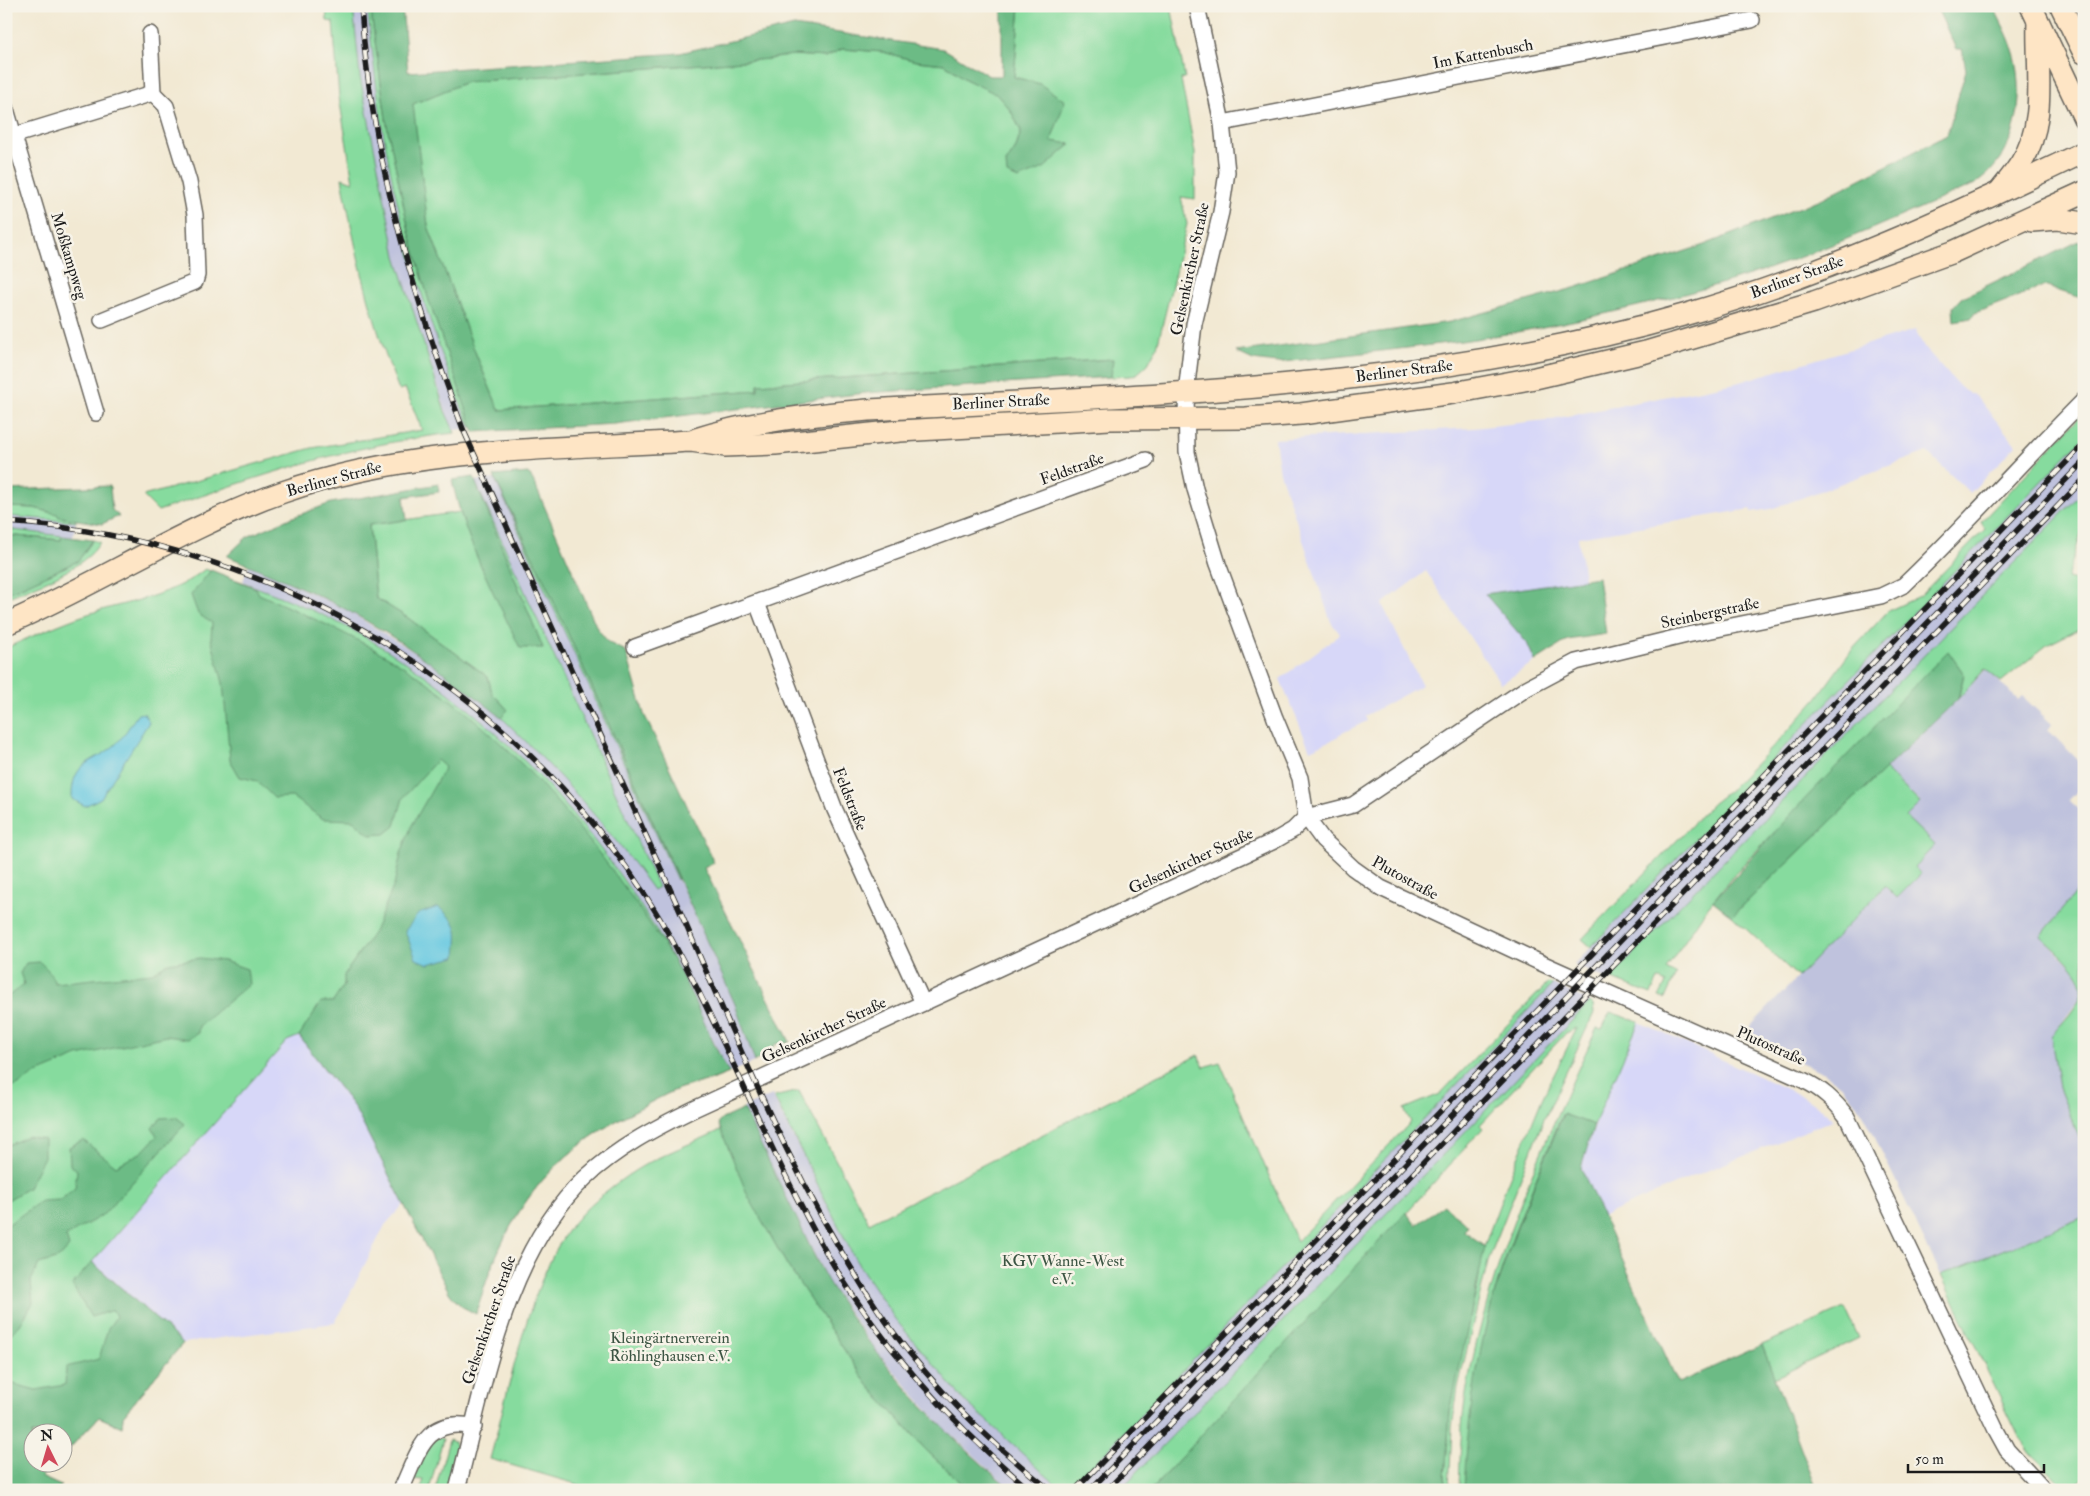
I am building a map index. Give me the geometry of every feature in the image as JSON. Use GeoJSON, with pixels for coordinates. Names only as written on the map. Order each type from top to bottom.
{"type":"FeatureCollection","features":[{"type":"Feature","properties":{"kind":"main road"},"geometry":{"type":"LineString","coordinates":[[2061,6],[2084,52]]}},
{"type":"Feature","properties":{"kind":"main road"},"geometry":{"type":"LineString","coordinates":[[2034,14],[2084,118]]}},
{"type":"Feature","properties":{"kind":"main road"},"geometry":{"type":"LineString","coordinates":[[1997,195],[2022,163],[2033,138],[2038,118],[2040,88],[2034,14]]}},
{"type":"Feature","properties":{"kind":"main road","name":"Berliner Straße"},"geometry":{"type":"LineString","coordinates":[[691,441],[724,430],[809,415],[907,407],[1244,390],[1449,366],[1600,337],[1687,314],[1776,286],[1871,250],[1997,195],[2084,152]]}},
{"type":"Feature","properties":{"kind":"main road","name":"Berliner Straße"},"geometry":{"type":"LineString","coordinates":[[6,624],[48,605],[162,545],[245,507],[283,492],[355,471],[440,458],[691,441],[725,446],[775,444],[900,430],[1118,418],[1246,418],[1301,414],[1453,393],[1588,366],[1718,332],[1814,302],[1953,252],[2084,192]]}},
{"type":"Feature","properties":{"kind":"main road"},"geometry":{"type":"LineString","coordinates":[[2019,223],[2058,219],[2084,223]]}},
{"type":"Feature","properties":{"kind":"street","name":"Gelsenkircher Straße"},"geometry":{"type":"LineString","coordinates":[[456,1490],[501,1328],[521,1271],[539,1236],[552,1217],[585,1178],[613,1155],[663,1124],[1274,841],[1293,830],[1306,817],[1300,778],[1275,718],[1218,564],[1195,489],[1187,452],[1186,393],[1199,295],[1221,212],[1227,172],[1222,123],[1197,6]]}},
{"type":"Feature","properties":{"kind":"street","name":"Im Kattenbusch"},"geometry":{"type":"LineString","coordinates":[[1222,123],[1752,20]]}},
{"type":"Feature","properties":{"kind":"street"},"geometry":{"type":"LineString","coordinates":[[102,320],[194,282],[198,275],[194,215],[189,182],[166,106],[154,93],[150,34]]}},
{"type":"Feature","properties":{"kind":"street"},"geometry":{"type":"LineString","coordinates":[[10,136],[154,93]]}},
{"type":"Feature","properties":{"kind":"street","name":"Moßkampweg"},"geometry":{"type":"LineString","coordinates":[[6,109],[10,136],[96,413]]}},
{"type":"Feature","properties":{"kind":"street","name":"Steinbergstraße"},"geometry":{"type":"LineString","coordinates":[[1306,817],[1352,805],[1527,688],[1576,662],[1687,635],[1881,596],[1895,591],[1904,585],[1954,537],[2013,472],[2084,400]]}},
{"type":"Feature","properties":{"kind":"street","name":"Feldstraße"},"geometry":{"type":"LineString","coordinates":[[635,647],[1146,460]]}},
{"type":"Feature","properties":{"kind":"street","name":"Feldstraße"},"geometry":{"type":"LineString","coordinates":[[757,603],[835,810],[923,1004]]}},
{"type":"Feature","properties":{"kind":"street","name":"Plutostraße"},"geometry":{"type":"LineString","coordinates":[[1306,817],[1329,846],[1353,868],[1381,888],[1521,954],[1803,1080],[1820,1088],[1834,1100],[1847,1117],[1996,1430],[2007,1450],[2044,1490]]}},
{"type":"Feature","properties":{"kind":"street"},"geometry":{"type":"LineString","coordinates":[[401,1490],[425,1438],[435,1430],[459,1423],[474,1427]]}},
{"type":"Feature","properties":{"kind":"shaded area"},"geometry":{"type":"Polygon","coordinates":[[[353,6],[367,6],[387,153],[417,279],[456,394],[470,426],[474,428],[452,430],[396,256],[360,77],[353,6]]]}},
{"type":"Feature","properties":{"kind":"shaded area"},"geometry":{"type":"Polygon","coordinates":[[[1915,330],[1924,347],[1960,387],[1977,397],[2016,445],[1970,493],[1927,452],[1771,509],[1751,512],[1751,509],[1578,537],[1584,579],[1486,594],[1527,643],[1535,661],[1501,684],[1426,571],[1382,604],[1422,685],[1365,716],[1367,721],[1338,735],[1339,737],[1310,750],[1280,679],[1340,634],[1331,622],[1280,473],[1275,439],[1474,428],[1547,420],[1736,383],[1915,330]]]}},
{"type":"Feature","properties":{"kind":"shaded area"},"geometry":{"type":"Polygon","coordinates":[[[2084,437],[2084,491],[1609,980],[1574,965],[2084,437]]]}},
{"type":"Feature","properties":{"kind":"shaded area"},"geometry":{"type":"Polygon","coordinates":[[[495,479],[735,1004],[755,1062],[729,1073],[692,997],[625,881],[573,814],[517,752],[480,719],[346,627],[243,581],[249,565],[266,572],[345,609],[439,668],[501,717],[539,753],[621,844],[653,890],[658,887],[475,481],[495,479]]]}},
{"type":"Feature","properties":{"kind":"shaded area"},"geometry":{"type":"Polygon","coordinates":[[[6,516],[76,522],[73,537],[6,529],[6,516]]]}},
{"type":"Feature","properties":{"kind":"shaded area"},"geometry":{"type":"Polygon","coordinates":[[[1986,669],[2018,700],[2022,696],[2052,724],[2048,730],[2084,766],[2084,784],[2069,800],[2084,814],[2084,882],[2041,936],[2073,968],[2083,985],[2082,994],[2051,1037],[2059,1088],[2084,1149],[2084,1217],[1941,1275],[1863,1113],[1842,1086],[1822,1072],[1742,1035],[1885,886],[1920,874],[1914,867],[1905,817],[1920,802],[1885,769],[1958,699],[1986,669]]]}},
{"type":"Feature","properties":{"kind":"shaded area"},"geometry":{"type":"Polygon","coordinates":[[[1553,984],[1590,1002],[1120,1490],[1069,1490],[1553,984]]]}},
{"type":"Feature","properties":{"kind":"shaded area"},"geometry":{"type":"Polygon","coordinates":[[[1639,1022],[1802,1096],[1833,1120],[1682,1181],[1601,1217],[1581,1168],[1600,1109],[1639,1022]]]}},
{"type":"Feature","properties":{"kind":"shaded area"},"geometry":{"type":"Polygon","coordinates":[[[299,1036],[354,1107],[404,1204],[385,1225],[335,1323],[183,1343],[92,1262],[287,1041],[299,1036]]]}},
{"type":"Feature","properties":{"kind":"shaded area"},"geometry":{"type":"Polygon","coordinates":[[[772,1095],[855,1259],[895,1319],[963,1399],[1062,1490],[1012,1490],[943,1427],[876,1351],[828,1282],[743,1108],[772,1095]]]}},
{"type":"Feature","properties":{"kind":"green space"},"geometry":{"type":"Polygon","coordinates":[[[326,6],[353,6],[360,77],[396,256],[445,411],[455,433],[378,445],[304,463],[158,511],[143,496],[312,448],[422,430],[405,388],[399,390],[389,364],[372,312],[358,259],[342,178],[353,182],[339,97],[333,22],[327,21],[326,6]]]}},
{"type":"Feature","properties":{"kind":"green space"},"geometry":{"type":"Polygon","coordinates":[[[367,6],[370,6],[387,126],[409,231],[429,301],[473,427],[470,427],[432,326],[402,224],[384,136],[367,6]]]}},
{"type":"Feature","properties":{"kind":"green space"},"geometry":{"type":"Polygon","coordinates":[[[370,6],[402,6],[408,72],[680,53],[794,26],[944,49],[989,76],[1002,76],[1002,6],[1020,6],[1014,77],[1040,84],[1065,101],[1051,141],[1071,144],[1044,168],[1018,179],[1007,174],[1006,163],[1016,148],[1021,131],[1011,111],[996,94],[965,79],[945,64],[916,61],[883,52],[842,49],[826,57],[792,55],[769,59],[466,82],[413,104],[428,226],[475,352],[499,410],[758,390],[758,384],[1113,359],[1111,377],[865,393],[615,424],[474,432],[429,301],[409,231],[387,126],[370,6]]]}},
{"type":"Feature","properties":{"kind":"green space"},"geometry":{"type":"Polygon","coordinates":[[[1020,6],[1171,6],[1185,78],[1181,79],[1195,153],[1195,199],[1181,197],[1187,224],[1157,347],[1148,364],[1138,373],[1131,376],[1111,377],[1112,359],[758,384],[758,390],[499,410],[475,352],[428,226],[412,104],[466,82],[769,59],[792,55],[826,57],[842,49],[883,52],[916,61],[945,64],[965,79],[996,93],[1011,111],[1021,131],[1016,148],[1006,163],[1018,179],[1071,145],[1051,141],[1040,84],[1014,77],[1020,6]]]}},
{"type":"Feature","properties":{"kind":"green space"},"geometry":{"type":"Polygon","coordinates":[[[1936,6],[1993,6],[2008,36],[2015,56],[2019,90],[2018,109],[2009,143],[1989,173],[1975,184],[1845,240],[1765,270],[1671,298],[1608,313],[1483,338],[1276,363],[1253,360],[1236,352],[1450,322],[1574,288],[1704,245],[1821,199],[1947,135],[1966,70],[1962,49],[1956,49],[1936,6]]]}},
{"type":"Feature","properties":{"kind":"green space"},"geometry":{"type":"Polygon","coordinates":[[[2079,241],[2084,243],[2084,299],[2044,286],[1975,313],[1971,318],[1954,321],[1953,307],[1961,298],[2079,241]]]}},
{"type":"Feature","properties":{"kind":"green space"},"geometry":{"type":"Polygon","coordinates":[[[2084,412],[2084,437],[1591,947],[1582,939],[1712,804],[1731,789],[1787,732],[1817,698],[1851,651],[1888,611],[1920,596],[1985,529],[1981,522],[2084,412]]]}},
{"type":"Feature","properties":{"kind":"green space"},"geometry":{"type":"Polygon","coordinates":[[[528,473],[533,480],[597,628],[609,643],[626,651],[644,714],[714,863],[704,868],[790,1042],[776,1044],[755,1062],[735,1004],[543,578],[494,476],[528,473]]]}},
{"type":"Feature","properties":{"kind":"green space"},"geometry":{"type":"Polygon","coordinates":[[[474,477],[543,648],[520,648],[472,545],[457,502],[452,480],[474,477]]]}},
{"type":"Feature","properties":{"kind":"green space"},"geometry":{"type":"Polygon","coordinates":[[[495,479],[543,578],[677,880],[495,479]]]}},
{"type":"Feature","properties":{"kind":"green space"},"geometry":{"type":"Polygon","coordinates":[[[475,481],[658,887],[653,890],[600,821],[501,717],[508,710],[492,693],[488,677],[408,618],[376,598],[369,525],[460,512],[476,555],[495,594],[543,648],[475,481]]]}},
{"type":"Feature","properties":{"kind":"green space"},"geometry":{"type":"Polygon","coordinates":[[[438,484],[439,492],[404,497],[407,520],[369,525],[376,598],[408,618],[488,677],[492,693],[508,710],[501,717],[425,659],[366,621],[316,595],[227,556],[247,537],[331,503],[438,484]]]}},
{"type":"Feature","properties":{"kind":"green space"},"geometry":{"type":"Polygon","coordinates":[[[110,486],[112,510],[119,516],[102,524],[59,517],[57,514],[34,508],[6,507],[6,490],[110,486]]]}},
{"type":"Feature","properties":{"kind":"green space"},"geometry":{"type":"Polygon","coordinates":[[[2084,491],[2084,525],[2067,578],[2084,582],[2083,627],[2047,645],[2001,682],[1985,669],[1958,699],[1964,674],[1948,652],[1737,871],[1707,908],[1666,969],[1676,974],[1665,999],[1659,997],[1666,983],[1658,979],[1651,994],[1610,978],[2084,491]]]}},
{"type":"Feature","properties":{"kind":"green space"},"geometry":{"type":"Polygon","coordinates":[[[6,507],[34,508],[58,514],[59,517],[76,520],[76,522],[6,516],[6,507]]]}},
{"type":"Feature","properties":{"kind":"green space"},"geometry":{"type":"Polygon","coordinates":[[[6,529],[62,536],[61,540],[6,535],[6,529]]]}},
{"type":"Feature","properties":{"kind":"green space"},"geometry":{"type":"Polygon","coordinates":[[[6,535],[61,540],[62,536],[93,540],[78,561],[6,594],[6,535]]]}},
{"type":"Feature","properties":{"kind":"green space"},"geometry":{"type":"Polygon","coordinates":[[[93,540],[100,542],[83,560],[71,568],[58,576],[6,598],[6,594],[78,561],[93,540]]]}},
{"type":"Feature","properties":{"kind":"green space"},"geometry":{"type":"Polygon","coordinates":[[[205,569],[294,602],[345,626],[395,655],[442,688],[487,725],[528,764],[567,807],[603,852],[636,899],[667,948],[729,1073],[678,1089],[634,1111],[575,1149],[551,1171],[531,1194],[514,1220],[487,1279],[476,1314],[461,1306],[450,1294],[354,1107],[299,1036],[287,1041],[92,1262],[183,1343],[123,1416],[122,1427],[99,1417],[72,1446],[72,1424],[22,1424],[22,1474],[44,1474],[41,1477],[61,1486],[58,1490],[6,1490],[6,648],[103,609],[164,592],[205,569]]]}},
{"type":"Feature","properties":{"kind":"green space"},"geometry":{"type":"Polygon","coordinates":[[[211,570],[256,588],[259,594],[387,656],[427,682],[462,709],[528,770],[588,839],[615,874],[666,948],[691,994],[729,1073],[678,1089],[634,1111],[575,1149],[551,1171],[531,1194],[514,1220],[487,1279],[476,1314],[461,1306],[450,1294],[354,1107],[299,1036],[321,1002],[333,1002],[344,985],[344,975],[374,932],[394,885],[401,853],[412,825],[445,767],[437,760],[403,798],[395,826],[385,834],[370,835],[353,820],[323,819],[292,797],[274,798],[257,781],[240,777],[230,760],[223,683],[211,639],[212,623],[198,614],[191,595],[211,570]]]}},
{"type":"Feature","properties":{"kind":"green space"},"geometry":{"type":"Polygon","coordinates":[[[1598,577],[1606,634],[1568,640],[1535,661],[1527,643],[1485,594],[1598,577]]]}},
{"type":"Feature","properties":{"kind":"green space"},"geometry":{"type":"Polygon","coordinates":[[[1948,651],[1964,674],[1958,699],[1732,916],[1713,901],[1801,803],[1948,651]]]}},
{"type":"Feature","properties":{"kind":"green space"},"geometry":{"type":"Polygon","coordinates":[[[1885,769],[1920,803],[1906,817],[1935,845],[1914,867],[1921,874],[1897,898],[1885,886],[1798,977],[1732,916],[1885,769]]]}},
{"type":"Feature","properties":{"kind":"green space"},"geometry":{"type":"Polygon","coordinates":[[[2084,882],[2084,1149],[2059,1088],[2051,1036],[2077,1003],[2082,991],[2082,984],[2074,969],[2041,936],[2084,882]]]}},
{"type":"Feature","properties":{"kind":"green space"},"geometry":{"type":"Polygon","coordinates":[[[200,958],[224,961],[247,969],[249,984],[199,1026],[198,1033],[188,1039],[166,1036],[78,1056],[37,1073],[17,1086],[6,1088],[6,998],[24,984],[20,973],[26,963],[40,962],[49,971],[55,983],[152,973],[168,963],[200,958]]]}},
{"type":"Feature","properties":{"kind":"green space","name":"KGV Wanne-West e.V."},"geometry":{"type":"Polygon","coordinates":[[[1548,983],[1553,984],[1069,1490],[1062,1490],[963,1399],[895,1319],[855,1259],[774,1097],[799,1091],[869,1223],[1198,1055],[1204,1067],[1220,1062],[1297,1241],[1411,1122],[1404,1109],[1440,1094],[1548,983]]]}},
{"type":"Feature","properties":{"kind":"green space"},"geometry":{"type":"Polygon","coordinates":[[[1590,1002],[1593,1005],[1594,1013],[1541,1126],[1488,1261],[1458,1387],[1452,1427],[1449,1490],[1444,1490],[1450,1412],[1460,1359],[1478,1284],[1482,1252],[1507,1184],[1542,1099],[1577,1028],[1566,1033],[1480,1125],[1483,1128],[1438,1178],[1151,1490],[1120,1490],[1590,1002]]]}},
{"type":"Feature","properties":{"kind":"green space"},"geometry":{"type":"Polygon","coordinates":[[[1610,1012],[1639,1022],[1594,1125],[1562,1114],[1514,1233],[1491,1306],[1481,1351],[1468,1444],[1464,1490],[1459,1490],[1465,1400],[1489,1294],[1520,1204],[1538,1159],[1597,1028],[1602,1029],[1610,1012]]]}},
{"type":"Feature","properties":{"kind":"green space"},"geometry":{"type":"Polygon","coordinates":[[[744,1109],[816,1259],[848,1312],[889,1368],[912,1394],[960,1444],[1012,1490],[969,1490],[925,1449],[868,1385],[787,1265],[748,1196],[718,1123],[722,1119],[744,1109]]]}},
{"type":"Feature","properties":{"kind":"green space"},"geometry":{"type":"Polygon","coordinates":[[[1563,1114],[1594,1125],[1581,1168],[1678,1383],[1762,1345],[1817,1490],[1464,1490],[1473,1397],[1480,1351],[1491,1306],[1515,1233],[1563,1114]]]}},
{"type":"Feature","properties":{"kind":"green space"},"geometry":{"type":"Polygon","coordinates":[[[176,1117],[185,1124],[103,1215],[66,1236],[69,1247],[59,1258],[39,1264],[31,1281],[33,1303],[20,1325],[6,1338],[6,1226],[41,1201],[60,1200],[75,1188],[77,1170],[70,1165],[69,1147],[83,1140],[116,1166],[142,1152],[157,1136],[152,1128],[161,1118],[176,1117]]]}},
{"type":"Feature","properties":{"kind":"green space","name":"Kleingärtnerverein Röhlinghausen e.V."},"geometry":{"type":"Polygon","coordinates":[[[721,1130],[749,1196],[787,1265],[868,1385],[925,1449],[969,1490],[597,1490],[490,1459],[520,1342],[530,1312],[552,1257],[566,1233],[589,1206],[627,1176],[657,1158],[721,1130]]]}},
{"type":"Feature","properties":{"kind":"green space"},"geometry":{"type":"Polygon","coordinates":[[[28,1136],[44,1139],[44,1157],[28,1188],[6,1201],[6,1146],[28,1136]]]}},
{"type":"Feature","properties":{"kind":"green space"},"geometry":{"type":"Polygon","coordinates":[[[1444,1205],[1465,1223],[1467,1226],[1464,1231],[1485,1246],[1450,1412],[1444,1490],[1151,1490],[1406,1212],[1416,1225],[1444,1205]]]}},
{"type":"Feature","properties":{"kind":"green space"},"geometry":{"type":"Polygon","coordinates":[[[2084,1217],[2084,1477],[2068,1490],[2030,1453],[2019,1437],[1941,1275],[2084,1217]]]}},
{"type":"Feature","properties":{"kind":"green space"},"geometry":{"type":"Polygon","coordinates":[[[92,1262],[183,1343],[123,1416],[122,1427],[99,1417],[72,1446],[72,1424],[22,1424],[22,1474],[44,1474],[41,1477],[61,1486],[58,1490],[6,1490],[6,1382],[36,1390],[65,1385],[66,1367],[99,1359],[108,1328],[116,1317],[113,1310],[91,1317],[72,1285],[92,1262]]]}},
{"type":"Feature","properties":{"kind":"green space"},"geometry":{"type":"Polygon","coordinates":[[[1845,1308],[1859,1338],[1774,1378],[1762,1345],[1845,1308]]]}},
{"type":"Feature","properties":{"kind":"green space"},"geometry":{"type":"Polygon","coordinates":[[[437,1437],[443,1439],[429,1490],[420,1490],[424,1480],[410,1479],[427,1442],[437,1437]]]}},
{"type":"Feature","properties":{"kind":"green space"},"geometry":{"type":"Polygon","coordinates":[[[449,1440],[454,1442],[457,1450],[447,1490],[435,1490],[449,1440]]]}},
{"type":"Feature","properties":{"kind":"water"},"geometry":{"type":"Polygon","coordinates":[[[144,713],[149,722],[101,798],[85,806],[72,799],[73,786],[80,769],[117,743],[138,714],[144,713]]]}},
{"type":"Feature","properties":{"kind":"water"},"geometry":{"type":"Polygon","coordinates":[[[438,907],[451,918],[456,928],[456,957],[428,964],[416,959],[405,931],[418,914],[438,907]]]}},
{"type":"Feature","properties":{"kind":"railway"},"geometry":{"type":"LineString","coordinates":[[361,6],[366,61],[384,168],[411,274],[444,378],[463,429],[675,900],[744,1059],[820,1215],[880,1313],[917,1362],[958,1408],[980,1430],[1050,1490]]}},
{"type":"Feature","properties":{"kind":"railway"},"geometry":{"type":"LineString","coordinates":[[1075,1490],[2084,444]]}},
{"type":"Feature","properties":{"kind":"railway"},"geometry":{"type":"LineString","coordinates":[[1090,1490],[2084,461]]}},
{"type":"Feature","properties":{"kind":"railway"},"geometry":{"type":"LineString","coordinates":[[1107,1490],[2084,479]]}},
{"type":"Feature","properties":{"kind":"railway"},"geometry":{"type":"LineString","coordinates":[[6,522],[108,535],[207,560],[302,598],[392,647],[475,706],[551,776],[617,854],[672,940],[712,1018],[806,1216],[827,1254],[870,1320],[918,1381],[972,1437],[1030,1490]]}},
{"type":"Feature","properties":{"kind":"railway"},"geometry":{"type":"LineString","coordinates":[[2079,1490],[2084,1485]]}}]}
